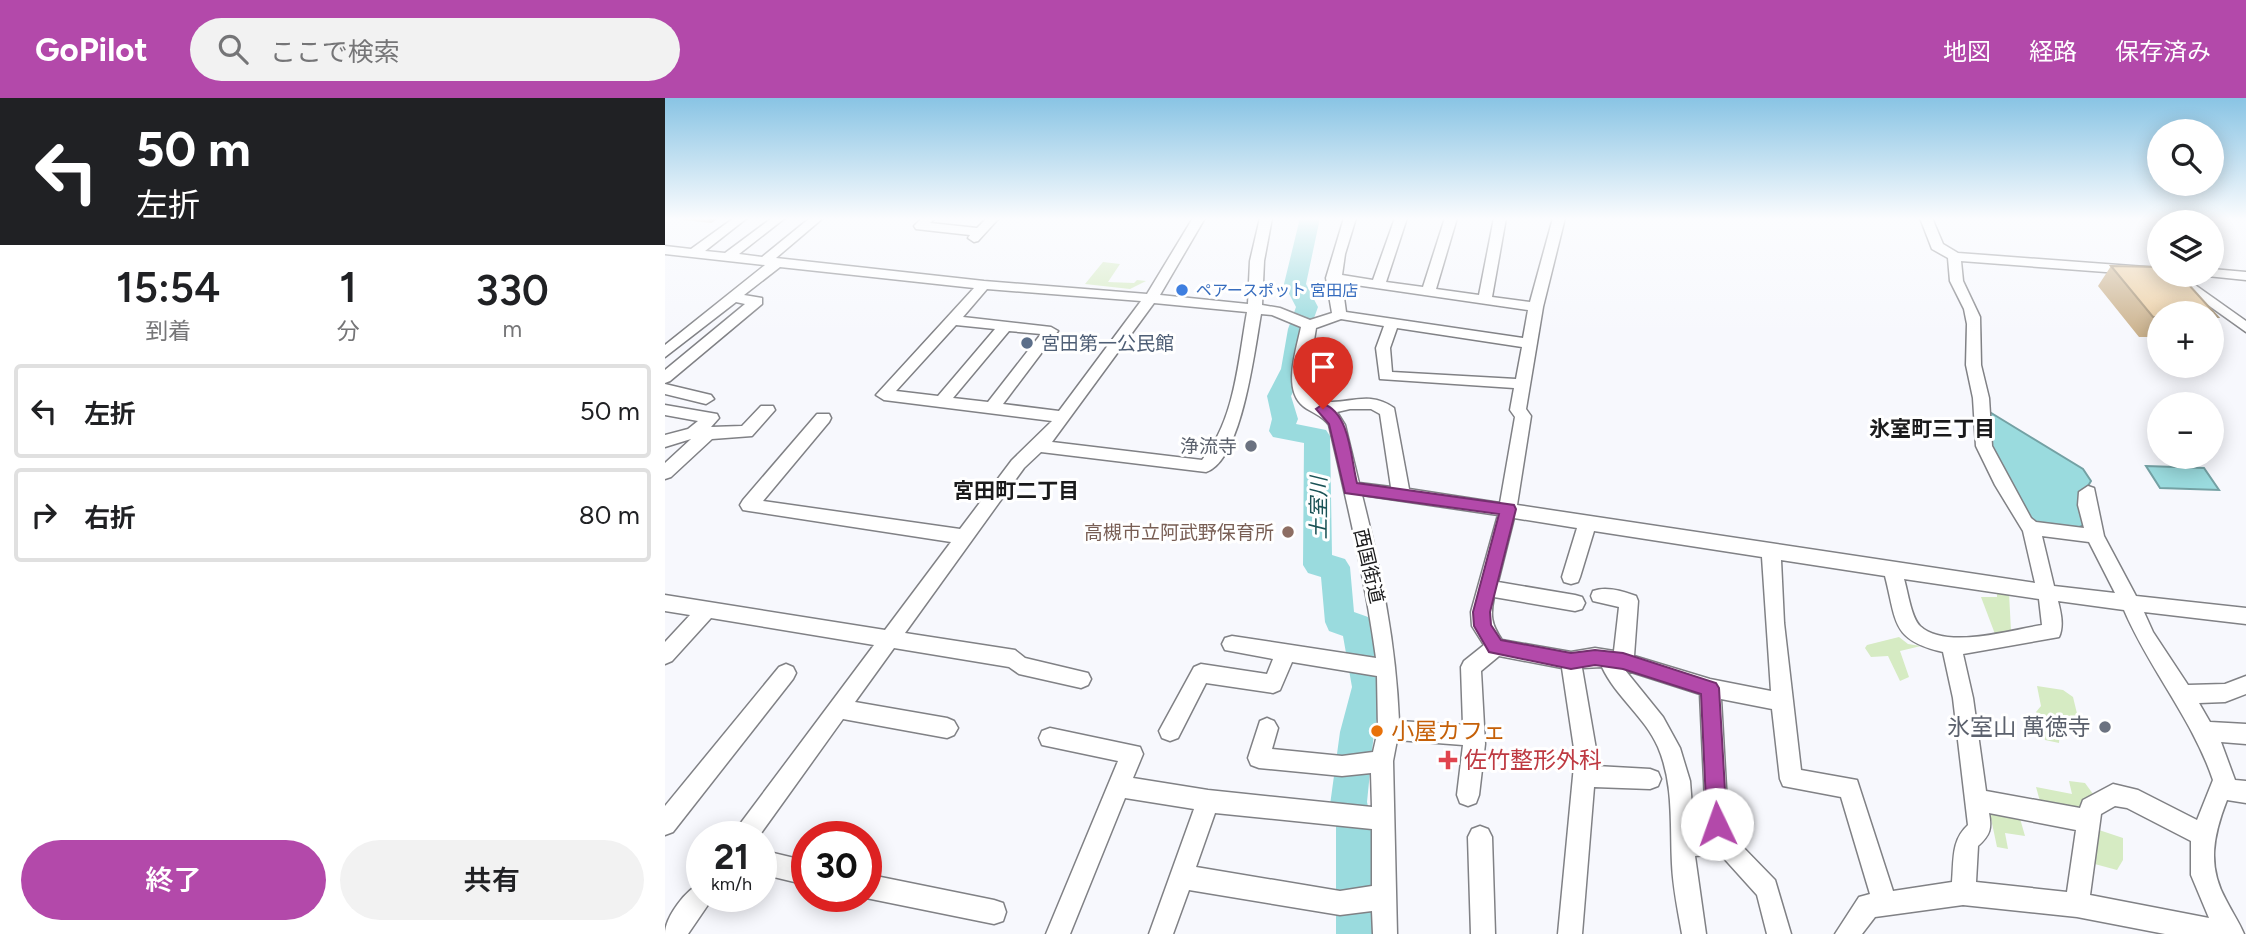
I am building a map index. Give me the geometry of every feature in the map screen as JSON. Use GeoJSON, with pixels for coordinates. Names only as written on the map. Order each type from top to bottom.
{"type":"FeatureCollection","features":[{"type":"Feature","properties":{"kind":"street"},"geometry":{"type":"LineString","coordinates":[[736,257],[984,285],[1275,311],[1309,325],[1340,315],[1531,344]]}},
{"type":"Feature","properties":{"kind":"street"},"geometry":{"type":"LineString","coordinates":[[665,352],[734,298],[775,257]]}},
{"type":"Feature","properties":{"kind":"street"},"geometry":{"type":"LineString","coordinates":[[756,821],[1018,464],[1045,440],[1063,417],[1150,298],[1175,257]]}},
{"type":"Feature","properties":{"kind":"street"},"geometry":{"type":"LineString","coordinates":[[1045,440],[1206,466],[1215,455],[1235,416],[1255,309],[1258,257]]}},
{"type":"Feature","properties":{"kind":"street"},"geometry":{"type":"LineString","coordinates":[[1337,257],[1333,292],[1340,315]]}},
{"type":"Feature","properties":{"kind":"street"},"geometry":{"type":"LineString","coordinates":[[1378,285],[1388,257]]}},
{"type":"Feature","properties":{"kind":"street"},"geometry":{"type":"LineString","coordinates":[[1428,292],[1439,257]]}},
{"type":"Feature","properties":{"kind":"street"},"geometry":{"type":"LineString","coordinates":[[1485,300],[1493,257]]}},
{"type":"Feature","properties":{"kind":"street"},"geometry":{"type":"LineString","coordinates":[[1549,257],[1536,307],[1518,410],[1523,416],[1508,509],[1481,612],[1482,626],[1496,647],[1571,661],[1595,657],[1616,660],[1710,688],[1783,702]]}},
{"type":"Feature","properties":{"kind":"street"},"geometry":{"type":"LineString","coordinates":[[1955,257],[2147,271]]}},
{"type":"Feature","properties":{"kind":"street"},"geometry":{"type":"LineString","coordinates":[[1955,257],[1955,281],[1969,306],[1975,325],[1974,370],[1981,397],[1979,418],[1984,445],[2025,523],[2031,528],[2095,536]]}},
{"type":"Feature","properties":{"kind":"street"},"geometry":{"type":"LineString","coordinates":[[2224,274],[2246,276]]}},
{"type":"Feature","properties":{"kind":"street"},"geometry":{"type":"LineString","coordinates":[[1333,278],[1536,307]]}},
{"type":"Feature","properties":{"kind":"street"},"geometry":{"type":"LineString","coordinates":[[984,285],[884,395],[1063,417]]}},
{"type":"Feature","properties":{"kind":"street"},"geometry":{"type":"LineString","coordinates":[[2190,287],[2246,328]]}},
{"type":"Feature","properties":{"kind":"street"},"geometry":{"type":"LineString","coordinates":[[665,378],[758,301],[734,298]]}},
{"type":"Feature","properties":{"kind":"street"},"geometry":{"type":"LineString","coordinates":[[952,320],[1051,331],[992,408]]}},
{"type":"Feature","properties":{"kind":"street"},"geometry":{"type":"LineString","coordinates":[[1392,322],[1383,348],[1385,376],[1524,384]]}},
{"type":"Feature","properties":{"kind":"street","name":"西国街道"},"geometry":{"type":"LineString","coordinates":[[1309,325],[1301,364],[1302,394],[1308,402],[1325,410],[1336,425],[1376,589],[1387,669],[1389,730],[1383,761],[1385,934]]}},
{"type":"Feature","properties":{"kind":"street"},"geometry":{"type":"LineString","coordinates":[[942,402],[1005,326]]}},
{"type":"Feature","properties":{"kind":"street"},"geometry":{"type":"LineString","coordinates":[[665,389],[706,399]]}},
{"type":"Feature","properties":{"kind":"street"},"geometry":{"type":"LineString","coordinates":[[1325,410],[1358,402],[1380,405],[1388,412],[1401,494]]}},
{"type":"Feature","properties":{"kind":"street"},"geometry":{"type":"LineString","coordinates":[[665,410],[711,418],[665,473]]}},
{"type":"Feature","properties":{"kind":"street"},"geometry":{"type":"LineString","coordinates":[[665,441],[715,431],[746,432],[767,410]]}},
{"type":"Feature","properties":{"kind":"street"},"geometry":{"type":"LineString","coordinates":[[823,418],[749,505],[965,537]]}},
{"type":"Feature","properties":{"kind":"street"},"geometry":{"type":"LineString","coordinates":[[1350,489],[1508,509],[2131,605],[2246,616]]}},
{"type":"Feature","properties":{"kind":"street"},"geometry":{"type":"LineString","coordinates":[[2088,492],[2087,505],[2095,536],[2145,637],[2204,731],[2224,780],[2201,834],[2199,851],[2209,898],[2231,934]]}},
{"type":"Feature","properties":{"kind":"street"},"geometry":{"type":"LineString","coordinates":[[1571,577],[1588,522]]}},
{"type":"Feature","properties":{"kind":"street"},"geometry":{"type":"LineString","coordinates":[[1892,569],[1909,629],[1925,640],[1951,646],[1975,645],[2052,631],[2047,593],[2031,528]]}},
{"type":"Feature","properties":{"kind":"street"},"geometry":{"type":"LineString","coordinates":[[1771,550],[1774,623],[1791,779],[1849,788],[1885,904]]}},
{"type":"Feature","properties":{"kind":"street"},"geometry":{"type":"LineString","coordinates":[[1489,588],[1575,603]]}},
{"type":"Feature","properties":{"kind":"street"},"geometry":{"type":"LineString","coordinates":[[1600,596],[1629,601],[1616,660],[1619,680],[1661,730],[1681,783],[1685,880],[1693,934]]}},
{"type":"Feature","properties":{"kind":"street"},"geometry":{"type":"LineString","coordinates":[[665,603],[1015,659],[1019,665],[1081,679]]}},
{"type":"Feature","properties":{"kind":"street"},"geometry":{"type":"LineString","coordinates":[[665,655],[707,610]]}},
{"type":"Feature","properties":{"kind":"street"},"geometry":{"type":"LineString","coordinates":[[1232,644],[1387,669]]}},
{"type":"Feature","properties":{"kind":"street"},"geometry":{"type":"LineString","coordinates":[[1951,646],[1963,698],[1980,829],[1967,841],[1963,893]]}},
{"type":"Feature","properties":{"kind":"street"},"geometry":{"type":"LineString","coordinates":[[1468,794],[1474,736],[1471,667],[1496,647]]}},
{"type":"Feature","properties":{"kind":"street"},"geometry":{"type":"LineString","coordinates":[[1170,730],[1201,673],[1273,684],[1286,651]]}},
{"type":"Feature","properties":{"kind":"street"},"geometry":{"type":"LineString","coordinates":[[1570,934],[1586,755],[1571,661]]}},
{"type":"Feature","properties":{"kind":"street"},"geometry":{"type":"LineString","coordinates":[[665,824],[786,673]]}},
{"type":"Feature","properties":{"kind":"street"},"geometry":{"type":"LineString","coordinates":[[2183,694],[2225,693],[2246,685]]}},
{"type":"Feature","properties":{"kind":"street"},"geometry":{"type":"LineString","coordinates":[[1710,688],[1716,815],[1724,842],[1767,888],[1779,934]]}},
{"type":"Feature","properties":{"kind":"street"},"geometry":{"type":"LineString","coordinates":[[841,709],[947,728]]}},
{"type":"Feature","properties":{"kind":"street"},"geometry":{"type":"LineString","coordinates":[[1267,728],[1259,758],[1342,766],[1383,761]]}},
{"type":"Feature","properties":{"kind":"street"},"geometry":{"type":"LineString","coordinates":[[1389,730],[1474,736]]}},
{"type":"Feature","properties":{"kind":"street"},"geometry":{"type":"LineString","coordinates":[[2204,731],[2246,734]]}},
{"type":"Feature","properties":{"kind":"street"},"geometry":{"type":"LineString","coordinates":[[1051,738],[1132,754],[1058,934]]}},
{"type":"Feature","properties":{"kind":"street"},"geometry":{"type":"LineString","coordinates":[[1584,776],[1650,779]]}},
{"type":"Feature","properties":{"kind":"street"},"geometry":{"type":"LineString","coordinates":[[1119,786],[1208,801],[1383,819]]}},
{"type":"Feature","properties":{"kind":"street"},"geometry":{"type":"LineString","coordinates":[[2220,789],[2246,792]]}},
{"type":"Feature","properties":{"kind":"street"},"geometry":{"type":"LineString","coordinates":[[2077,905],[2091,808],[2113,795],[2130,797],[2201,834]]}},
{"type":"Feature","properties":{"kind":"street"},"geometry":{"type":"LineString","coordinates":[[1976,800],[2088,821]]}},
{"type":"Feature","properties":{"kind":"street"},"geometry":{"type":"LineString","coordinates":[[1161,934],[1208,801]]}},
{"type":"Feature","properties":{"kind":"street"},"geometry":{"type":"LineString","coordinates":[[1480,837],[1483,934]]}},
{"type":"Feature","properties":{"kind":"street"},"geometry":{"type":"LineString","coordinates":[[1684,845],[1724,842]]}},
{"type":"Feature","properties":{"kind":"street"},"geometry":{"type":"LineString","coordinates":[[1182,877],[1340,903],[1383,897]]}},
{"type":"Feature","properties":{"kind":"street"},"geometry":{"type":"LineString","coordinates":[[882,889],[994,912]]}},
{"type":"Feature","properties":{"kind":"street"},"geometry":{"type":"LineString","coordinates":[[1847,934],[1868,906],[1963,893],[2077,905],[2231,934]]}},
{"type":"Feature","properties":{"kind":"street"},"geometry":{"type":"LineString","coordinates":[[673,934],[689,912]]}},
{"type":"Feature","properties":{"kind":"green space"},"geometry":{"type":"Polygon","coordinates":[[[1103,262],[1120,264],[1108,282],[1146,281],[1130,289],[1085,284],[1103,262]]]}},
{"type":"Feature","properties":{"kind":"green space"},"geometry":{"type":"Polygon","coordinates":[[[1997,592],[2009,593],[2011,631],[1995,634],[1981,597],[1997,597],[1997,592]]]}},
{"type":"Feature","properties":{"kind":"green space"},"geometry":{"type":"Polygon","coordinates":[[[1899,637],[1908,644],[1921,646],[1900,651],[1909,677],[1900,681],[1888,656],[1871,657],[1865,648],[1867,645],[1899,637]]]}},
{"type":"Feature","properties":{"kind":"green space"},"geometry":{"type":"Polygon","coordinates":[[[2037,686],[2063,690],[2073,697],[2082,734],[2060,730],[2059,743],[2045,740],[2044,725],[2036,712],[2041,706],[2037,686]]]}},
{"type":"Feature","properties":{"kind":"green space"},"geometry":{"type":"Polygon","coordinates":[[[2069,781],[2085,783],[2093,794],[2081,812],[2041,805],[2036,787],[2072,794],[2069,781]]]}},
{"type":"Feature","properties":{"kind":"green space"},"geometry":{"type":"Polygon","coordinates":[[[1989,809],[2019,815],[2025,836],[2005,833],[2008,849],[1997,847],[1989,809]]]}},
{"type":"Feature","properties":{"kind":"green space"},"geometry":{"type":"Polygon","coordinates":[[[2096,829],[2123,838],[2123,860],[2117,870],[2091,863],[2096,829]]]}},
{"type":"Feature","properties":{"kind":"water"},"geometry":{"type":"Polygon","coordinates":[[[1988,411],[2083,469],[2091,481],[2080,499],[2084,525],[2073,530],[2032,526],[1990,445],[1988,411]]]}},
{"type":"Feature","properties":{"kind":"water"},"geometry":{"type":"Polygon","coordinates":[[[2148,469],[2205,469],[2219,490],[2160,488],[2148,469]]]}},
{"type":"Feature","properties":{"kind":"building"},"geometry":{"type":"Polygon","coordinates":[[[2111,266],[2147,267],[2147,287],[2191,287],[2204,301],[2147,301],[2147,310],[2111,266]]]}},
{"type":"Feature","properties":{"kind":"waterway","name":"土室川"},"geometry":{"type":"LineString","coordinates":[[1301,257],[1295,284],[1307,307],[1299,329],[1293,369],[1279,396],[1285,419],[1282,431],[1317,436],[1318,565],[1335,567],[1340,622],[1357,626],[1368,687],[1357,732],[1348,805],[1352,810],[1354,824],[1356,934]]}},
{"type":"Feature","properties":{"kind":"place","name":"ペアースポット 宮田店"},"geometry":{"type":"Point","coordinates":[1182,290]}},
{"type":"Feature","properties":{"kind":"place","name":"宮田第一公民館"},"geometry":{"type":"Point","coordinates":[1027,343]}},
{"type":"Feature","properties":{"kind":"place","name":"浄流寺"},"geometry":{"type":"Point","coordinates":[1251,446]}},
{"type":"Feature","properties":{"kind":"place","name":"高槻市立阿武野保育所"},"geometry":{"type":"Point","coordinates":[1288,532]}},
{"type":"Feature","properties":{"kind":"place","name":"氷室山 萬徳寺"},"geometry":{"type":"Point","coordinates":[2105,727]}},
{"type":"Feature","properties":{"kind":"place","name":"小屋カフェ"},"geometry":{"type":"Point","coordinates":[1377,731]}},
{"type":"Feature","properties":{"kind":"place","name":"佐竹整形外科"},"geometry":{"type":"Point","coordinates":[1448,760]}},
{"type":"Feature","properties":{"kind":"district","name":"氷室町三丁目"},"geometry":{"type":"Point","coordinates":[1932,428]}},
{"type":"Feature","properties":{"kind":"district","name":"宮田町二丁目"},"geometry":{"type":"Point","coordinates":[1016,490]}},
{"type":"Feature","properties":{"kind":"route"},"geometry":{"type":"LineString","coordinates":[[1323,409],[1335,422],[1350,489],[1364,488],[1508,509],[1481,612],[1482,626],[1496,647],[1571,661],[1595,657],[1623,661],[1710,688],[1717,824]]}}]}
